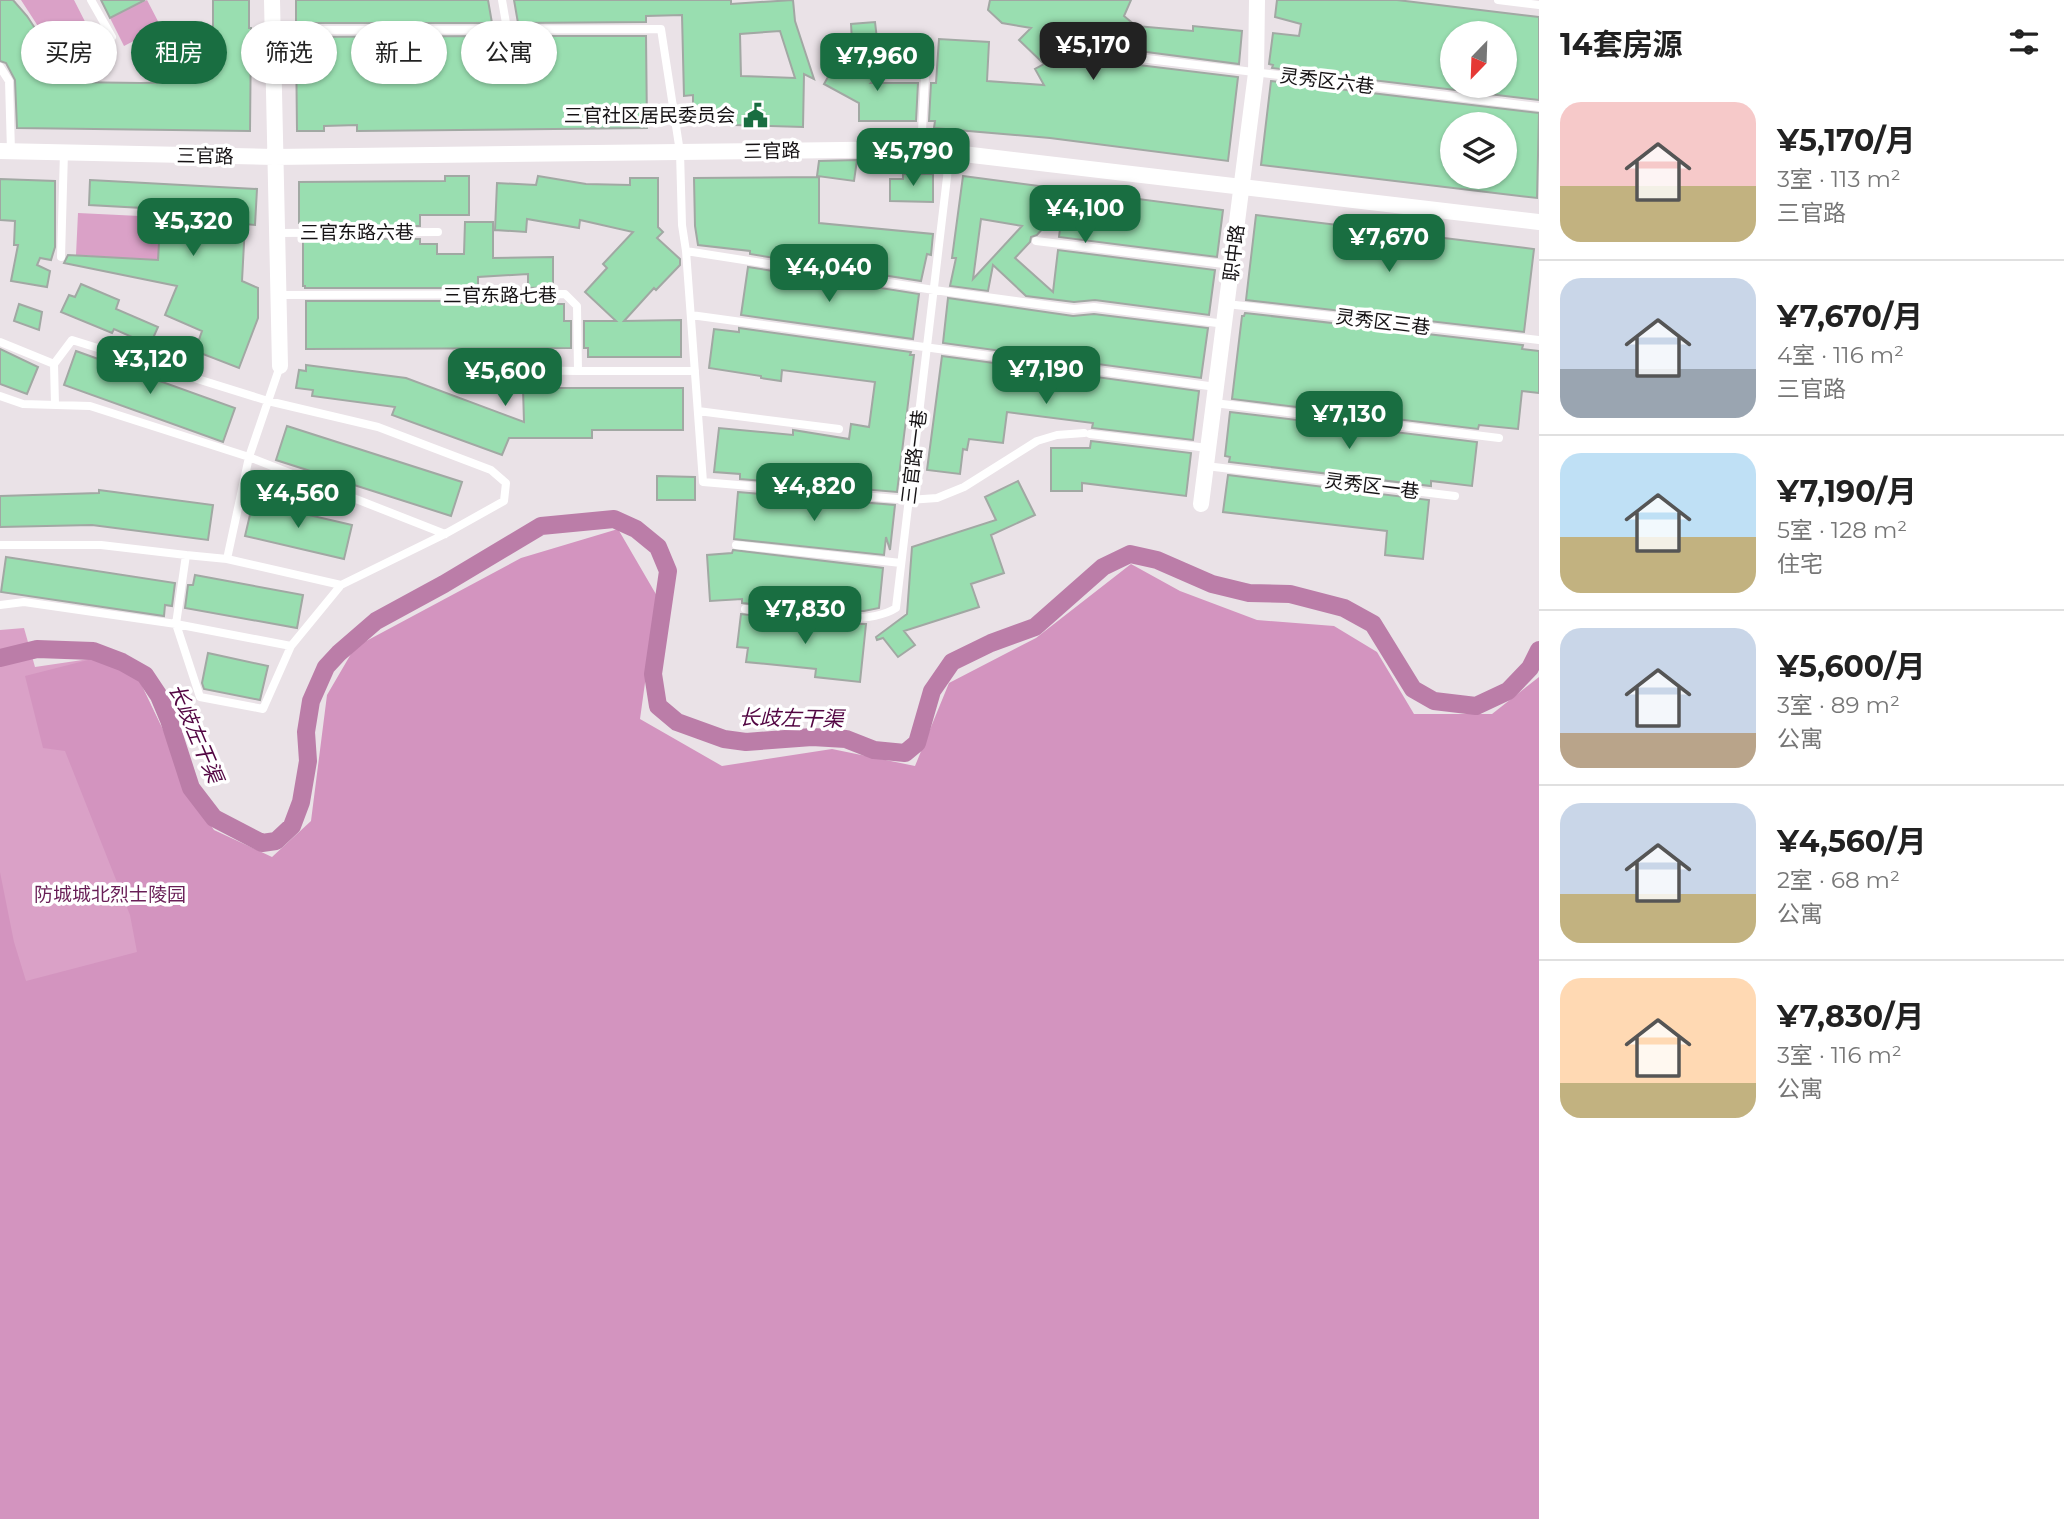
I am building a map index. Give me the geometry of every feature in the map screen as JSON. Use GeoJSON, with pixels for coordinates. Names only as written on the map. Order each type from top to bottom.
{"type":"FeatureCollection","features":[{"type":"Feature","properties":{"kind":"street"},"geometry":{"type":"LineString","coordinates":[[272,0],[273,21]]}},
{"type":"Feature","properties":{"kind":"street","name":"职中路"},"geometry":{"type":"LineString","coordinates":[[1201,504],[1256,73],[1257,0]]}},
{"type":"Feature","properties":{"kind":"street"},"geometry":{"type":"LineString","coordinates":[[273,84],[280,366]]}},
{"type":"Feature","properties":{"kind":"street","name":"三官路"},"geometry":{"type":"LineString","coordinates":[[5,151],[274,158],[921,149],[1539,222]]}},
{"type":"Feature","properties":{"kind":"lane"},"geometry":{"type":"LineString","coordinates":[[91,0],[103,21]]}},
{"type":"Feature","properties":{"kind":"lane"},"geometry":{"type":"LineString","coordinates":[[502,0],[506,21]]}},
{"type":"Feature","properties":{"kind":"lane"},"geometry":{"type":"LineString","coordinates":[[1498,0],[1539,5]]}},
{"type":"Feature","properties":{"kind":"lane"},"geometry":{"type":"LineString","coordinates":[[337,30],[461,29]]}},
{"type":"Feature","properties":{"kind":"lane"},"geometry":{"type":"LineString","coordinates":[[557,29],[661,29],[680,152],[682,225],[703,482],[909,500],[937,498],[964,487],[1037,441],[1057,435],[1087,434],[1209,448]]}},
{"type":"Feature","properties":{"kind":"lane"},"geometry":{"type":"LineString","coordinates":[[921,149],[927,40]]}},
{"type":"Feature","properties":{"kind":"lane","name":"灵秀区六巷"},"geometry":{"type":"LineString","coordinates":[[1115,55],[1539,107]]}},
{"type":"Feature","properties":{"kind":"lane"},"geometry":{"type":"LineString","coordinates":[[0,67],[9,81],[5,151]]}},
{"type":"Feature","properties":{"kind":"lane"},"geometry":{"type":"LineString","coordinates":[[61,257],[64,152]]}},
{"type":"Feature","properties":{"kind":"lane","name":"三官路一巷"},"geometry":{"type":"LineString","coordinates":[[745,609],[831,618],[884,616],[896,608],[950,152]]}},
{"type":"Feature","properties":{"kind":"lane","name":"三官东路六巷"},"geometry":{"type":"LineString","coordinates":[[276,233],[438,232]]}},
{"type":"Feature","properties":{"kind":"lane"},"geometry":{"type":"LineString","coordinates":[[1036,241],[1233,265]]}},
{"type":"Feature","properties":{"kind":"lane"},"geometry":{"type":"LineString","coordinates":[[686,250],[934,290],[1074,309],[1094,307],[1225,324]]}},
{"type":"Feature","properties":{"kind":"lane","name":"三官东路七巷"},"geometry":{"type":"LineString","coordinates":[[278,295],[565,294],[577,306],[578,371]]}},
{"type":"Feature","properties":{"kind":"lane","name":"灵秀区三巷"},"geometry":{"type":"LineString","coordinates":[[1227,304],[1539,340]]}},
{"type":"Feature","properties":{"kind":"lane"},"geometry":{"type":"LineString","coordinates":[[691,316],[1088,370],[1215,395],[1499,438]]}},
{"type":"Feature","properties":{"kind":"lane"},"geometry":{"type":"LineString","coordinates":[[55,405],[54,363],[72,340],[268,401],[378,427],[491,470],[506,483],[504,500],[445,534],[341,585],[291,646],[263,709],[201,697],[176,624],[187,555]]}},
{"type":"Feature","properties":{"kind":"lane"},"geometry":{"type":"LineString","coordinates":[[0,342],[54,363]]}},
{"type":"Feature","properties":{"kind":"lane"},"geometry":{"type":"LineString","coordinates":[[227,559],[249,457],[280,366]]}},
{"type":"Feature","properties":{"kind":"lane"},"geometry":{"type":"LineString","coordinates":[[510,370],[695,371]]}},
{"type":"Feature","properties":{"kind":"lane"},"geometry":{"type":"LineString","coordinates":[[0,396],[23,404],[90,406],[249,457],[445,534]]}},
{"type":"Feature","properties":{"kind":"lane"},"geometry":{"type":"LineString","coordinates":[[698,411],[839,429]]}},
{"type":"Feature","properties":{"kind":"lane","name":"灵秀区一巷"},"geometry":{"type":"LineString","coordinates":[[1206,466],[1455,496]]}},
{"type":"Feature","properties":{"kind":"lane"},"geometry":{"type":"LineString","coordinates":[[0,545],[101,545],[227,559],[341,585]]}},
{"type":"Feature","properties":{"kind":"lane"},"geometry":{"type":"LineString","coordinates":[[736,545],[901,563]]}},
{"type":"Feature","properties":{"kind":"lane"},"geometry":{"type":"LineString","coordinates":[[0,605],[24,602],[176,624],[291,646]]}},
{"type":"Feature","properties":{"kind":"green space"},"geometry":{"type":"Polygon","coordinates":[[[21,0],[74,0],[85,21],[35,21],[21,0]]]}},
{"type":"Feature","properties":{"kind":"green space"},"geometry":{"type":"Polygon","coordinates":[[[147,0],[158,21],[131,21],[131,42],[124,46],[117,32],[117,21],[112,21],[110,18],[147,0]]]}},
{"type":"Feature","properties":{"kind":"green space"},"geometry":{"type":"Polygon","coordinates":[[[78,213],[160,217],[158,260],[76,255],[78,213]]]}},
{"type":"Feature","properties":{"kind":"green space","name":"防城城北烈士陵园"},"geometry":{"type":"Polygon","coordinates":[[[24,628],[35,667],[96,658],[117,666],[139,680],[174,753],[185,790],[214,831],[223,924],[0,1003],[0,630],[24,628]]]}},
{"type":"Feature","properties":{"kind":"shaded area"},"geometry":{"type":"Polygon","coordinates":[[[618,529],[657,596],[640,719],[722,766],[832,749],[915,766],[949,683],[1036,638],[1131,564],[1180,591],[1257,620],[1334,626],[1377,652],[1414,714],[1492,714],[1539,677],[1539,1519],[0,1519],[0,872],[14,942],[26,981],[137,952],[130,915],[65,751],[43,748],[25,676],[96,658],[117,666],[139,680],[174,753],[185,790],[214,830],[272,857],[311,821],[327,695],[355,647],[521,558],[618,529]]]}},
{"type":"Feature","properties":{"kind":"building"},"geometry":{"type":"Polygon","coordinates":[[[0,0],[13,0],[30,21],[21,21],[21,84],[227,84],[227,21],[213,21],[213,0],[249,0],[249,21],[241,21],[241,84],[250,84],[250,131],[17,128],[15,80],[6,63],[0,61],[0,0]]]}},
{"type":"Feature","properties":{"kind":"building"},"geometry":{"type":"Polygon","coordinates":[[[101,0],[145,0],[110,18],[101,0]]]}},
{"type":"Feature","properties":{"kind":"building"},"geometry":{"type":"Polygon","coordinates":[[[296,0],[488,0],[492,21],[337,23],[296,21],[296,0]]]}},
{"type":"Feature","properties":{"kind":"building"},"geometry":{"type":"Polygon","coordinates":[[[514,0],[731,0],[731,4],[793,0],[795,21],[814,79],[804,74],[803,127],[734,125],[734,121],[693,120],[693,95],[684,96],[682,15],[646,16],[646,22],[518,21],[514,0]],[[780,31],[740,34],[741,76],[795,78],[780,31]]]}},
{"type":"Feature","properties":{"kind":"building"},"geometry":{"type":"Polygon","coordinates":[[[990,0],[1131,0],[1124,16],[1136,26],[1193,31],[1193,26],[1242,31],[1239,64],[1116,48],[1108,55],[1114,62],[1238,77],[1228,161],[1050,138],[934,128],[935,121],[929,121],[931,83],[936,83],[939,39],[989,42],[987,81],[1044,85],[1035,69],[1044,64],[1019,40],[1031,28],[1002,23],[988,10],[990,0]]]}},
{"type":"Feature","properties":{"kind":"building"},"geometry":{"type":"Polygon","coordinates":[[[1277,0],[1397,0],[1539,17],[1539,100],[1517,97],[1517,21],[1440,21],[1440,88],[1272,68],[1273,65],[1269,64],[1273,33],[1299,36],[1301,24],[1275,17],[1277,0]]]}},
{"type":"Feature","properties":{"kind":"building"},"geometry":{"type":"Polygon","coordinates":[[[875,22],[877,39],[852,41],[851,24],[875,22]]]}},
{"type":"Feature","properties":{"kind":"building"},"geometry":{"type":"Polygon","coordinates":[[[447,36],[461,36],[461,84],[557,84],[557,36],[646,36],[647,128],[357,131],[357,125],[324,126],[324,131],[297,131],[296,84],[337,84],[337,37],[351,37],[351,84],[447,84],[447,36]]]}},
{"type":"Feature","properties":{"kind":"building"},"geometry":{"type":"Polygon","coordinates":[[[881,51],[892,63],[871,83],[918,83],[916,121],[859,121],[859,103],[824,84],[833,68],[852,78],[881,51]]]}},
{"type":"Feature","properties":{"kind":"building"},"geometry":{"type":"Polygon","coordinates":[[[1271,81],[1539,113],[1537,198],[1462,189],[1517,189],[1517,112],[1440,112],[1440,186],[1261,165],[1271,81]]]}},
{"type":"Feature","properties":{"kind":"building"},"geometry":{"type":"Polygon","coordinates":[[[857,160],[854,181],[817,176],[819,161],[857,160]]]}},
{"type":"Feature","properties":{"kind":"building"},"geometry":{"type":"Polygon","coordinates":[[[903,174],[933,174],[933,202],[890,201],[890,179],[903,179],[903,174]]]}},
{"type":"Feature","properties":{"kind":"building"},"geometry":{"type":"Polygon","coordinates":[[[445,176],[469,176],[469,215],[420,215],[420,226],[302,226],[302,223],[299,223],[299,182],[445,181],[445,176]]]}},
{"type":"Feature","properties":{"kind":"building"},"geometry":{"type":"Polygon","coordinates":[[[538,176],[586,184],[630,185],[630,178],[658,178],[658,227],[663,232],[657,238],[680,259],[680,265],[656,290],[654,288],[624,321],[681,320],[681,357],[588,357],[588,348],[584,348],[584,321],[616,321],[585,292],[607,268],[603,264],[633,232],[580,220],[579,228],[527,219],[526,232],[495,230],[497,183],[536,185],[538,176]]]}},
{"type":"Feature","properties":{"kind":"building"},"geometry":{"type":"Polygon","coordinates":[[[963,176],[1223,210],[1217,257],[1059,237],[1063,206],[1037,235],[1031,237],[1030,242],[1015,258],[1053,292],[1058,250],[1215,270],[1209,315],[1095,300],[1074,302],[1026,296],[993,265],[988,291],[950,286],[956,258],[952,258],[963,176]],[[981,219],[973,279],[1022,226],[981,219]]]}},
{"type":"Feature","properties":{"kind":"building"},"geometry":{"type":"Polygon","coordinates":[[[819,177],[819,223],[933,234],[931,255],[927,254],[921,281],[750,254],[750,251],[698,245],[694,178],[819,177]]]}},
{"type":"Feature","properties":{"kind":"building"},"geometry":{"type":"Polygon","coordinates":[[[0,179],[55,181],[55,247],[51,260],[40,258],[37,265],[50,271],[47,287],[11,281],[18,245],[14,245],[15,221],[0,220],[0,179]]]}},
{"type":"Feature","properties":{"kind":"building"},"geometry":{"type":"Polygon","coordinates":[[[90,180],[257,189],[255,225],[245,224],[242,281],[258,288],[258,318],[239,368],[195,351],[202,331],[165,315],[177,286],[64,263],[68,255],[158,260],[161,209],[89,205],[90,180]]]}},
{"type":"Feature","properties":{"kind":"building"},"geometry":{"type":"Polygon","coordinates":[[[1256,215],[1534,249],[1524,332],[1246,300],[1256,215]]]}},
{"type":"Feature","properties":{"kind":"building"},"geometry":{"type":"Polygon","coordinates":[[[465,222],[493,222],[493,258],[553,257],[553,287],[528,288],[528,274],[478,277],[478,288],[303,286],[303,239],[420,239],[420,244],[437,244],[437,254],[464,254],[465,222]]]}},
{"type":"Feature","properties":{"kind":"building"},"geometry":{"type":"Polygon","coordinates":[[[748,267],[919,294],[913,339],[741,315],[748,267]]]}},
{"type":"Feature","properties":{"kind":"building"},"geometry":{"type":"Polygon","coordinates":[[[81,284],[119,300],[116,309],[158,327],[150,345],[114,329],[112,333],[61,312],[69,295],[75,297],[81,284]]]}},
{"type":"Feature","properties":{"kind":"building"},"geometry":{"type":"Polygon","coordinates":[[[948,298],[1073,316],[1094,314],[1208,328],[1201,378],[943,343],[948,298]]]}},
{"type":"Feature","properties":{"kind":"building"},"geometry":{"type":"Polygon","coordinates":[[[306,301],[478,301],[479,304],[504,304],[553,301],[553,304],[564,304],[564,321],[571,321],[571,348],[306,349],[306,301]]]}},
{"type":"Feature","properties":{"kind":"building"},"geometry":{"type":"Polygon","coordinates":[[[19,304],[42,312],[39,330],[14,321],[19,304]]]}},
{"type":"Feature","properties":{"kind":"building"},"geometry":{"type":"Polygon","coordinates":[[[1245,313],[1523,345],[1522,349],[1539,351],[1539,393],[1522,391],[1518,429],[1479,425],[1478,429],[1232,399],[1242,316],[1245,313]]]}},
{"type":"Feature","properties":{"kind":"building"},"geometry":{"type":"Polygon","coordinates":[[[739,328],[911,352],[910,355],[914,355],[897,492],[740,479],[740,474],[714,472],[719,428],[793,435],[793,430],[849,439],[851,424],[869,427],[875,382],[782,370],[781,381],[709,368],[714,329],[739,332],[739,328]]]}},
{"type":"Feature","properties":{"kind":"building"},"geometry":{"type":"Polygon","coordinates":[[[0,349],[38,367],[27,394],[0,384],[0,349]]]}},
{"type":"Feature","properties":{"kind":"building"},"geometry":{"type":"Polygon","coordinates":[[[76,351],[235,408],[223,442],[64,385],[76,351]]]}},
{"type":"Feature","properties":{"kind":"building"},"geometry":{"type":"Polygon","coordinates":[[[942,356],[1199,391],[1193,440],[1092,428],[1093,423],[1007,412],[1003,443],[969,439],[967,450],[963,449],[960,474],[927,470],[942,356]]]}},
{"type":"Feature","properties":{"kind":"building"},"geometry":{"type":"Polygon","coordinates":[[[306,365],[406,378],[524,422],[523,388],[683,388],[683,430],[592,430],[592,438],[509,438],[502,455],[392,415],[395,407],[312,396],[313,390],[296,388],[299,370],[306,371],[306,365]]]}},
{"type":"Feature","properties":{"kind":"building"},"geometry":{"type":"Polygon","coordinates":[[[1230,412],[1477,442],[1472,486],[1431,481],[1431,486],[1229,462],[1230,457],[1225,456],[1230,412]]]}},
{"type":"Feature","properties":{"kind":"building"},"geometry":{"type":"Polygon","coordinates":[[[287,426],[462,482],[451,516],[276,460],[287,426]]]}},
{"type":"Feature","properties":{"kind":"building"},"geometry":{"type":"Polygon","coordinates":[[[1091,441],[1191,453],[1186,496],[1082,483],[1082,491],[1051,491],[1051,448],[1090,448],[1091,441]]]}},
{"type":"Feature","properties":{"kind":"building"},"geometry":{"type":"Polygon","coordinates":[[[1228,475],[1429,500],[1423,559],[1385,555],[1387,531],[1223,512],[1228,475]]]}},
{"type":"Feature","properties":{"kind":"building"},"geometry":{"type":"Polygon","coordinates":[[[657,476],[695,477],[695,500],[657,500],[657,476]]]}},
{"type":"Feature","properties":{"kind":"building"},"geometry":{"type":"Polygon","coordinates":[[[1018,481],[1035,515],[991,535],[1004,573],[971,584],[979,607],[904,631],[915,645],[898,657],[883,638],[877,640],[876,637],[907,614],[912,547],[996,520],[985,497],[1018,481]]]}},
{"type":"Feature","properties":{"kind":"building"},"geometry":{"type":"Polygon","coordinates":[[[99,490],[213,505],[208,540],[92,525],[0,527],[0,496],[99,493],[99,490]]]}},
{"type":"Feature","properties":{"kind":"building"},"geometry":{"type":"Polygon","coordinates":[[[738,492],[895,505],[890,550],[886,537],[884,555],[734,539],[738,492]]]}},
{"type":"Feature","properties":{"kind":"building"},"geometry":{"type":"Polygon","coordinates":[[[253,502],[352,525],[344,559],[245,536],[253,502]]]}},
{"type":"Feature","properties":{"kind":"building"},"geometry":{"type":"Polygon","coordinates":[[[733,550],[883,568],[879,608],[864,611],[824,611],[742,603],[742,599],[710,601],[707,555],[732,553],[733,550]]]}},
{"type":"Feature","properties":{"kind":"building"},"geometry":{"type":"Polygon","coordinates":[[[6,557],[175,583],[172,606],[165,605],[164,616],[1,592],[6,557]]]}},
{"type":"Feature","properties":{"kind":"building"},"geometry":{"type":"Polygon","coordinates":[[[195,575],[303,595],[297,628],[185,608],[188,585],[193,585],[195,575]]]}},
{"type":"Feature","properties":{"kind":"building"},"geometry":{"type":"Polygon","coordinates":[[[741,614],[823,624],[866,624],[860,682],[815,677],[816,669],[746,662],[748,648],[737,647],[741,614]]]}},
{"type":"Feature","properties":{"kind":"building"},"geometry":{"type":"Polygon","coordinates":[[[208,653],[268,666],[260,700],[204,689],[202,683],[208,653]]]}},
{"type":"Feature","properties":{"kind":"waterway","name":"长歧左干渠"},"geometry":{"type":"LineString","coordinates":[[0,658],[37,649],[93,651],[122,662],[145,675],[159,696],[169,720],[191,788],[214,818],[262,843],[276,841],[292,826],[301,802],[308,761],[306,732],[311,701],[326,667],[376,621],[541,526],[614,519],[636,529],[658,547],[668,571],[653,674],[658,706],[677,722],[724,739],[746,742],[812,737],[846,739],[874,750],[905,753],[917,743],[932,691],[952,662],[991,643],[1035,627],[1103,567],[1130,554],[1157,560],[1212,584],[1249,593],[1290,594],[1344,608],[1373,624],[1413,689],[1434,701],[1476,706],[1508,691],[1530,668],[1539,650]]}},
{"type":"Feature","properties":{"kind":"place","name":"三官社区居民委员会"},"geometry":{"type":"Point","coordinates":[755,115]}}]}
